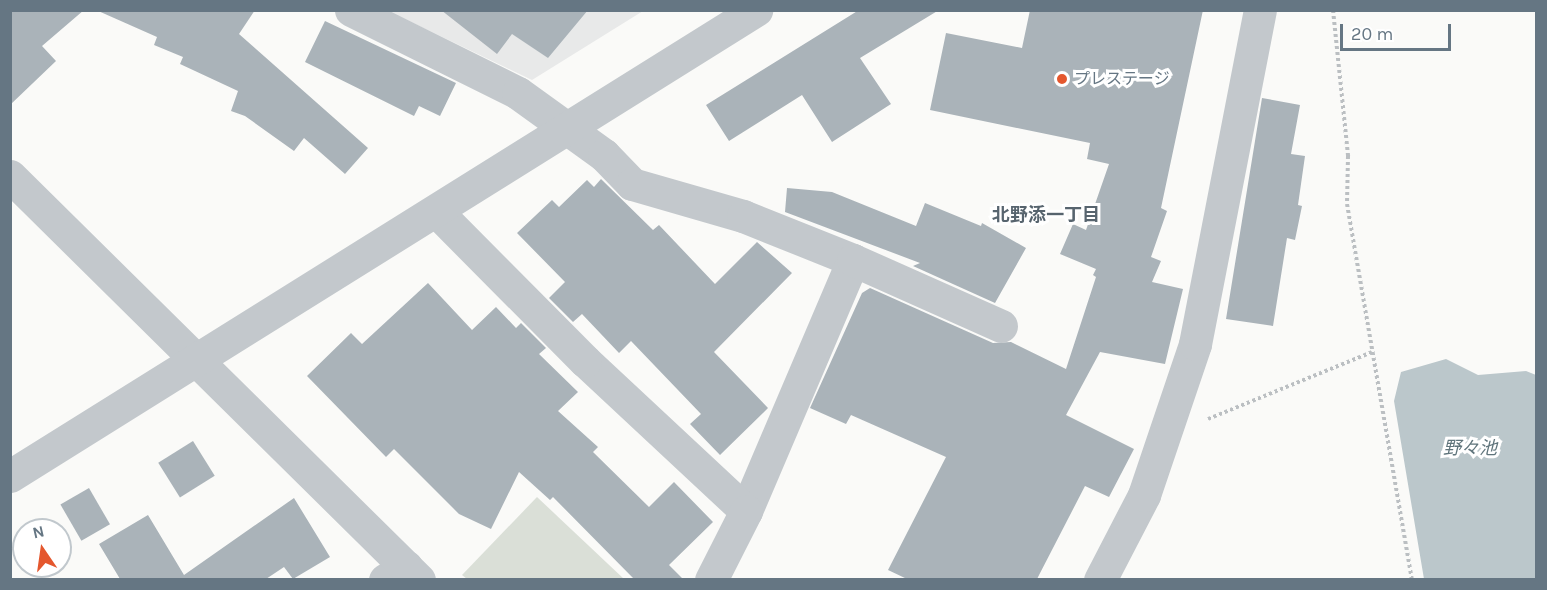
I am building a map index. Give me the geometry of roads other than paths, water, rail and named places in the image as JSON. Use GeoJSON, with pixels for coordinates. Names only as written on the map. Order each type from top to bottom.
{"type":"FeatureCollection","features":[{"type":"Feature","properties":{"kind":"street"},"geometry":{"type":"LineString","coordinates":[[351,10],[518,93],[566,126],[632,184],[743,216],[1001,326]]}},
{"type":"Feature","properties":{"kind":"street"},"geometry":{"type":"LineString","coordinates":[[10,476],[197,362],[437,212],[566,126],[756,10]]}},
{"type":"Feature","properties":{"kind":"street"},"geometry":{"type":"LineString","coordinates":[[1100,579],[1144,495],[1195,344],[1260,10]]}},
{"type":"Feature","properties":{"kind":"street"},"geometry":{"type":"LineString","coordinates":[[10,176],[197,362],[403,575]]}},
{"type":"Feature","properties":{"kind":"street"},"geometry":{"type":"LineString","coordinates":[[437,212],[585,361],[746,511]]}},
{"type":"Feature","properties":{"kind":"street"},"geometry":{"type":"LineString","coordinates":[[711,579],[746,511],[853,261]]}},
{"type":"Feature","properties":{"kind":"water","name":"野々池"},"geometry":{"type":"Polygon","coordinates":[[[1446,359],[1478,375],[1526,371],[1536,375],[1536,579],[1424,579],[1394,401],[1401,372],[1446,359]]]}},
{"type":"Feature","properties":{"kind":"place","name":"プレステージ"},"geometry":{"type":"Point","coordinates":[1062,79]}},
{"type":"Feature","properties":{"kind":"district","name":"北野添一丁目"},"geometry":{"type":"Point","coordinates":[1046,215]}}]}
